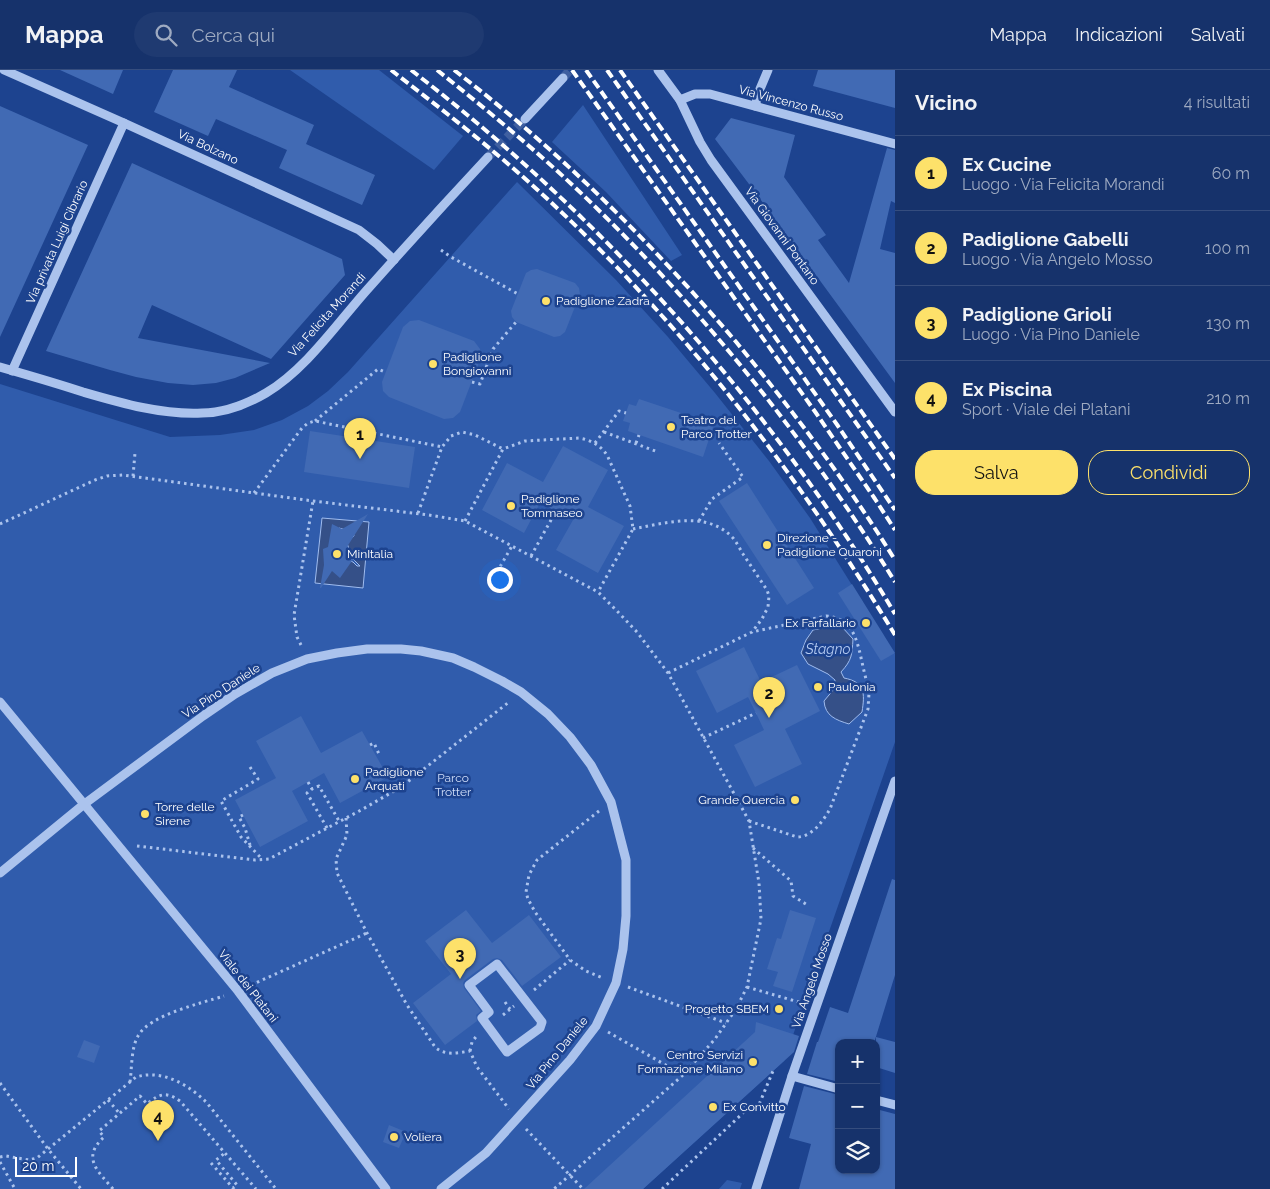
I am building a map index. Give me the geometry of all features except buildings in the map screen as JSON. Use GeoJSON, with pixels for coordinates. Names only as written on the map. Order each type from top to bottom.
{"type":"FeatureCollection","features":[{"type":"Feature","properties":{"kind":"street","name":"Via Bolzano"},"geometry":{"type":"LineString","coordinates":[[4,70],[359,230],[394,260]]}},
{"type":"Feature","properties":{"kind":"street","name":"Via Giovanni Pontano"},"geometry":{"type":"LineString","coordinates":[[658,70],[680,100],[700,142],[711,160],[895,412]]}},
{"type":"Feature","properties":{"kind":"street"},"geometry":{"type":"LineString","coordinates":[[755,106],[768,70]]}},
{"type":"Feature","properties":{"kind":"street"},"geometry":{"type":"LineString","coordinates":[[525,119],[563,78]]}},
{"type":"Feature","properties":{"kind":"street","name":"Via Vincenzo Russo"},"geometry":{"type":"LineString","coordinates":[[680,100],[690,95],[705,93],[895,144]]}},
{"type":"Feature","properties":{"kind":"street","name":"Via privata Luigi Cibrario"},"geometry":{"type":"LineString","coordinates":[[12,371],[124,123]]}},
{"type":"Feature","properties":{"kind":"street","name":"Via Felicita Morandi"},"geometry":{"type":"LineString","coordinates":[[0,367],[112,400],[170,412],[200,414],[224,410],[247,402],[267,393],[289,376],[317,348],[488,157]]}},
{"type":"Feature","properties":{"kind":"street","name":"Via Pino Daniele"},"geometry":{"type":"LineString","coordinates":[[0,873],[83,805],[203,716],[235,694],[272,673],[307,659],[336,653],[367,650],[401,649],[421,651],[453,658],[521,692],[548,714],[570,737],[591,765],[611,802],[626,860],[623,948],[616,983],[596,1026],[570,1060],[486,1153],[441,1189]]}},
{"type":"Feature","properties":{"kind":"street","name":"Viale dei Platani"},"geometry":{"type":"LineString","coordinates":[[0,702],[238,991],[386,1189]]}},
{"type":"Feature","properties":{"kind":"street","name":"Via Angelo Mosso"},"geometry":{"type":"LineString","coordinates":[[756,1189],[792,1076],[895,781]]}},
{"type":"Feature","properties":{"kind":"street"},"geometry":{"type":"LineString","coordinates":[[497,964],[540,1020],[542,1025],[540,1028],[507,1052],[482,1018],[489,1012],[468,985],[497,964]]}},
{"type":"Feature","properties":{"kind":"street"},"geometry":{"type":"LineString","coordinates":[[792,1076],[835,1088]]}},
{"type":"Feature","properties":{"kind":"street"},"geometry":{"type":"LineString","coordinates":[[880,1101],[895,1105]]}},
{"type":"Feature","properties":{"kind":"path"},"geometry":{"type":"LineString","coordinates":[[441,250],[518,294]]}},
{"type":"Feature","properties":{"kind":"path"},"geometry":{"type":"LineString","coordinates":[[472,382],[480,384],[493,349],[516,322]]}},
{"type":"Feature","properties":{"kind":"path"},"geometry":{"type":"LineString","coordinates":[[315,421],[378,368],[386,372]]}},
{"type":"Feature","properties":{"kind":"path"},"geometry":{"type":"LineString","coordinates":[[595,443],[620,410],[626,413]]}},
{"type":"Feature","properties":{"kind":"path"},"geometry":{"type":"LineString","coordinates":[[254,493],[308,422],[315,421],[442,447]]}},
{"type":"Feature","properties":{"kind":"path"},"geometry":{"type":"LineString","coordinates":[[418,513],[442,447],[452,436],[462,432],[476,435],[503,449]]}},
{"type":"Feature","properties":{"kind":"path"},"geometry":{"type":"LineString","coordinates":[[604,432],[658,452]]}},
{"type":"Feature","properties":{"kind":"path"},"geometry":{"type":"LineString","coordinates":[[636,443],[639,435]]}},
{"type":"Feature","properties":{"kind":"path"},"geometry":{"type":"LineString","coordinates":[[465,521],[503,449],[525,440],[579,438],[595,443],[607,455],[630,506],[633,529],[598,592]]}},
{"type":"Feature","properties":{"kind":"path"},"geometry":{"type":"LineString","coordinates":[[699,521],[712,498],[743,477],[718,443]]}},
{"type":"Feature","properties":{"kind":"path"},"geometry":{"type":"LineString","coordinates":[[132,476],[135,452]]}},
{"type":"Feature","properties":{"kind":"path"},"geometry":{"type":"LineString","coordinates":[[0,524],[95,480],[108,476],[132,476],[313,501],[418,513],[465,521],[598,592],[637,632],[668,673],[749,821],[759,884],[761,919],[747,987],[736,1009],[716,1039],[683,1075],[554,1189]]}},
{"type":"Feature","properties":{"kind":"path"},"geometry":{"type":"LineString","coordinates":[[307,659],[297,637],[294,615],[313,501]]}},
{"type":"Feature","properties":{"kind":"path"},"geometry":{"type":"LineString","coordinates":[[531,556],[556,511]]}},
{"type":"Feature","properties":{"kind":"path"},"geometry":{"type":"LineString","coordinates":[[633,529],[684,520],[699,521],[724,530],[733,539],[767,590],[769,596],[768,608],[752,632]]}},
{"type":"Feature","properties":{"kind":"path"},"geometry":{"type":"LineString","coordinates":[[497,572],[512,546]]}},
{"type":"Feature","properties":{"kind":"path"},"geometry":{"type":"LineString","coordinates":[[668,673],[752,632],[826,616],[838,618],[850,627],[857,640],[869,693],[869,702],[868,709],[826,817],[814,830],[802,837],[749,821]]}},
{"type":"Feature","properties":{"kind":"path"},"geometry":{"type":"LineString","coordinates":[[116,843],[255,860],[269,859],[401,787],[521,692]]}},
{"type":"Feature","properties":{"kind":"path"},"geometry":{"type":"LineString","coordinates":[[703,738],[756,713]]}},
{"type":"Feature","properties":{"kind":"path"},"geometry":{"type":"LineString","coordinates":[[370,745],[374,743],[379,754]]}},
{"type":"Feature","properties":{"kind":"path"},"geometry":{"type":"LineString","coordinates":[[250,768],[258,779],[221,801],[241,837],[262,860]]}},
{"type":"Feature","properties":{"kind":"path"},"geometry":{"type":"LineString","coordinates":[[308,782],[312,789]]}},
{"type":"Feature","properties":{"kind":"path"},"geometry":{"type":"LineString","coordinates":[[327,828],[307,793],[312,789],[319,786],[339,822]]}},
{"type":"Feature","properties":{"kind":"path"},"geometry":{"type":"LineString","coordinates":[[611,802],[537,860],[528,875],[526,892],[528,900],[570,960],[586,971],[726,1023]]}},
{"type":"Feature","properties":{"kind":"path"},"geometry":{"type":"LineString","coordinates":[[243,815],[238,817],[245,828],[250,846]]}},
{"type":"Feature","properties":{"kind":"path"},"geometry":{"type":"LineString","coordinates":[[346,818],[347,835],[336,859],[337,873],[367,933],[407,1005],[434,1047],[440,1052],[448,1054],[470,1052],[477,1067],[517,1120],[583,1189]]}},
{"type":"Feature","properties":{"kind":"path"},"geometry":{"type":"LineString","coordinates":[[753,848],[791,881],[793,896],[809,906]]}},
{"type":"Feature","properties":{"kind":"path"},"geometry":{"type":"LineString","coordinates":[[747,987],[804,1003]]}},
{"type":"Feature","properties":{"kind":"path"},"geometry":{"type":"LineString","coordinates":[[499,1007],[512,997]]}},
{"type":"Feature","properties":{"kind":"path"},"geometry":{"type":"LineString","coordinates":[[505,1002],[510,1009]]}},
{"type":"Feature","properties":{"kind":"path"},"geometry":{"type":"LineString","coordinates":[[596,1026],[683,1075]]}},
{"type":"Feature","properties":{"kind":"path"},"geometry":{"type":"LineString","coordinates":[[662,1189],[744,1113],[746,1104],[758,1108],[773,1071]]}},
{"type":"Feature","properties":{"kind":"path"},"geometry":{"type":"LineString","coordinates":[[0,1157],[6,1156],[29,1160],[37,1158],[136,1078],[162,1076],[179,1082],[196,1092],[208,1103],[276,1189]]}},
{"type":"Feature","properties":{"kind":"path"},"geometry":{"type":"LineString","coordinates":[[0,1083],[48,1149],[81,1189]]}},
{"type":"Feature","properties":{"kind":"path"},"geometry":{"type":"LineString","coordinates":[[113,1189],[95,1168],[92,1160],[94,1148],[104,1137],[99,1131],[140,1096],[147,1104],[157,1096],[163,1095],[180,1101],[256,1189]]}},
{"type":"Feature","properties":{"kind":"path"},"geometry":{"type":"LineString","coordinates":[[108,1100],[120,1114]]}},
{"type":"Feature","properties":{"kind":"path"},"geometry":{"type":"LineString","coordinates":[[211,1163],[233,1188],[237,1185],[216,1160],[225,1153]]}},
{"type":"Feature","properties":{"kind":"path"},"geometry":{"type":"LineString","coordinates":[[0,1162],[15,1189]]}},
{"type":"Feature","properties":{"kind":"green space"},"geometry":{"type":"Polygon","coordinates":[[[290,70],[379,70],[463,136],[434,170],[290,70]]]}},
{"type":"Feature","properties":{"kind":"green space"},"geometry":{"type":"Polygon","coordinates":[[[583,105],[682,255],[671,261],[606,192],[552,142],[583,105]]]}},
{"type":"Feature","properties":{"kind":"green space","name":"Parco Trotter"},"geometry":{"type":"Polygon","coordinates":[[[517,182],[616,280],[668,337],[715,393],[769,461],[810,518],[895,654],[895,742],[784,1061],[643,1189],[0,1189],[0,384],[170,437],[220,435],[254,430],[282,420],[308,406],[328,391],[348,372],[517,182]]]}},
{"type":"Feature","properties":{"kind":"green space"},"geometry":{"type":"Polygon","coordinates":[[[727,1180],[742,1183],[740,1189],[719,1189],[727,1180]]]}},
{"type":"Feature","properties":{"kind":"water"},"geometry":{"type":"Polygon","coordinates":[[[322,518],[369,522],[363,588],[315,583],[322,518]],[[339,528],[339,537],[350,561],[360,566],[352,558],[354,554],[350,552],[347,543],[354,536],[353,532],[339,528]]]}},
{"type":"Feature","properties":{"kind":"water","name":"Stagno"},"geometry":{"type":"Polygon","coordinates":[[[842,627],[853,639],[851,657],[841,672],[844,678],[856,682],[860,686],[863,699],[862,712],[849,724],[832,717],[826,710],[824,701],[834,689],[835,680],[828,674],[808,664],[801,653],[806,640],[813,630],[842,627]]]}},
{"type":"Feature","properties":{"kind":"tunnel"},"geometry":{"type":"LineString","coordinates":[[563,78],[570,70]]}},
{"type":"Feature","properties":{"kind":"tunnel"},"geometry":{"type":"LineString","coordinates":[[488,157],[525,119]]}},
{"type":"Feature","properties":{"kind":"railway"},"geometry":{"type":"LineString","coordinates":[[391,70],[474,135],[522,176],[577,227],[679,335],[771,450],[815,511],[895,635]]}},
{"type":"Feature","properties":{"kind":"railway"},"geometry":{"type":"LineString","coordinates":[[411,70],[514,155],[564,200],[658,296],[745,398],[786,451],[843,531],[895,614]]}},
{"type":"Feature","properties":{"kind":"railway"},"geometry":{"type":"LineString","coordinates":[[437,70],[512,131],[566,179],[670,284],[712,331],[790,428],[862,530],[895,582]]}},
{"type":"Feature","properties":{"kind":"railway"},"geometry":{"type":"LineString","coordinates":[[454,70],[567,165],[672,269],[737,343],[800,422],[839,476],[895,560]]}},
{"type":"Feature","properties":{"kind":"railway"},"geometry":{"type":"LineString","coordinates":[[572,70],[816,413],[895,530]]}},
{"type":"Feature","properties":{"kind":"railway"},"geometry":{"type":"LineString","coordinates":[[586,70],[838,426],[895,510]]}},
{"type":"Feature","properties":{"kind":"railway"},"geometry":{"type":"LineString","coordinates":[[607,70],[895,478]]}},
{"type":"Feature","properties":{"kind":"railway"},"geometry":{"type":"LineString","coordinates":[[620,70],[895,459]]}},
{"type":"Feature","properties":{"kind":"place","name":"Padiglione Zadra"},"geometry":{"type":"Point","coordinates":[546,301]}},
{"type":"Feature","properties":{"kind":"place","name":"Padiglione Bongiovanni"},"geometry":{"type":"Point","coordinates":[433,364]}},
{"type":"Feature","properties":{"kind":"place","name":"Teatro del Parco Trotter"},"geometry":{"type":"Point","coordinates":[671,427]}},
{"type":"Feature","properties":{"kind":"place","name":"Ex Cucine"},"geometry":{"type":"Point","coordinates":[360,459]}},
{"type":"Feature","properties":{"kind":"place","name":"Padiglione Tommaseo"},"geometry":{"type":"Point","coordinates":[511,506]}},
{"type":"Feature","properties":{"kind":"place","name":"Direzione - Padiglione Quaroni"},"geometry":{"type":"Point","coordinates":[767,545]}},
{"type":"Feature","properties":{"kind":"place","name":"MinItalia"},"geometry":{"type":"Point","coordinates":[337,554]}},
{"type":"Feature","properties":{"kind":"place","name":"Ex Farfallario"},"geometry":{"type":"Point","coordinates":[866,623]}},
{"type":"Feature","properties":{"kind":"place","name":"Paulonia"},"geometry":{"type":"Point","coordinates":[818,687]}},
{"type":"Feature","properties":{"kind":"place","name":"Padiglione Gabelli"},"geometry":{"type":"Point","coordinates":[769,718]}},
{"type":"Feature","properties":{"kind":"place","name":"Padiglione Arquati"},"geometry":{"type":"Point","coordinates":[355,779]}},
{"type":"Feature","properties":{"kind":"place","name":"Grande Quercia"},"geometry":{"type":"Point","coordinates":[795,800]}},
{"type":"Feature","properties":{"kind":"place","name":"Torre delle Sirene"},"geometry":{"type":"Point","coordinates":[145,814]}},
{"type":"Feature","properties":{"kind":"place","name":"Padiglione Grioli"},"geometry":{"type":"Point","coordinates":[460,979]}},
{"type":"Feature","properties":{"kind":"place","name":"Progetto SBEM"},"geometry":{"type":"Point","coordinates":[779,1009]}},
{"type":"Feature","properties":{"kind":"place","name":"Centro Servizi Formazione Milano"},"geometry":{"type":"Point","coordinates":[753,1062]}},
{"type":"Feature","properties":{"kind":"place","name":"Ex Convitto"},"geometry":{"type":"Point","coordinates":[713,1107]}},
{"type":"Feature","properties":{"kind":"place","name":"Voliera"},"geometry":{"type":"Point","coordinates":[394,1137]}},
{"type":"Feature","properties":{"kind":"place","name":"Ex Piscina"},"geometry":{"type":"Point","coordinates":[158,1141]}}]}
